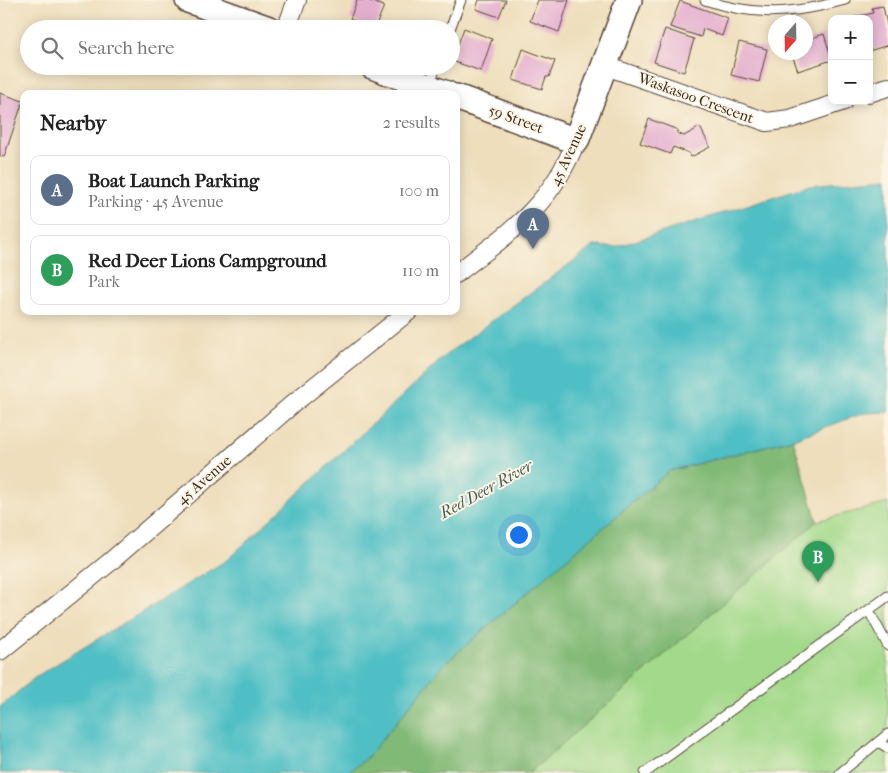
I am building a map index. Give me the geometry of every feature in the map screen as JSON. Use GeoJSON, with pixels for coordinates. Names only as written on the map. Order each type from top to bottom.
{"type":"FeatureCollection","features":[{"type":"Feature","properties":{"kind":"street"},"geometry":{"type":"LineString","coordinates":[[188,0],[243,20]]}},
{"type":"Feature","properties":{"kind":"street"},"geometry":{"type":"LineString","coordinates":[[289,20],[297,0]]}},
{"type":"Feature","properties":{"kind":"street","name":"45 Avenue"},"geometry":{"type":"LineString","coordinates":[[460,271],[518,226],[538,206],[560,177],[606,66],[629,0]]}},
{"type":"Feature","properties":{"kind":"street","name":"Waskasoo Crescent"},"geometry":{"type":"LineString","coordinates":[[606,66],[767,122],[790,119],[832,105]]}},
{"type":"Feature","properties":{"kind":"street"},"geometry":{"type":"LineString","coordinates":[[409,75],[437,82]]}},
{"type":"Feature","properties":{"kind":"street"},"geometry":{"type":"LineString","coordinates":[[873,92],[888,87]]}},
{"type":"Feature","properties":{"kind":"street","name":"59 Street"},"geometry":{"type":"LineString","coordinates":[[460,98],[576,141]]}},
{"type":"Feature","properties":{"kind":"street","name":"45 Avenue"},"geometry":{"type":"LineString","coordinates":[[0,651],[110,562],[294,402],[404,315]]}},
{"type":"Feature","properties":{"kind":"lane"},"geometry":{"type":"LineString","coordinates":[[453,20],[461,0]]}},
{"type":"Feature","properties":{"kind":"lane"},"geometry":{"type":"LineString","coordinates":[[705,0],[726,7],[764,13],[819,7],[845,0]]}},
{"type":"Feature","properties":{"kind":"lane"},"geometry":{"type":"LineString","coordinates":[[645,773],[888,596]]}},
{"type":"Feature","properties":{"kind":"lane"},"geometry":{"type":"LineString","coordinates":[[869,610],[888,646]]}},
{"type":"Feature","properties":{"kind":"lane"},"geometry":{"type":"LineString","coordinates":[[840,773],[888,734]]}},
{"type":"Feature","properties":{"kind":"lane"},"geometry":{"type":"LineString","coordinates":[[878,742],[888,748]]}},
{"type":"Feature","properties":{"kind":"green space"},"geometry":{"type":"Polygon","coordinates":[[[793,439],[817,521],[529,773],[347,773],[366,759],[444,664],[669,471],[793,439]]]}},
{"type":"Feature","properties":{"kind":"green space"},"geometry":{"type":"Polygon","coordinates":[[[888,503],[888,773],[529,773],[817,521],[888,503]]]}},
{"type":"Feature","properties":{"kind":"water","name":"Red Deer River"},"geometry":{"type":"Polygon","coordinates":[[[888,178],[888,412],[864,413],[793,439],[669,471],[444,664],[366,759],[347,773],[0,773],[0,707],[37,676],[227,560],[447,354],[594,246],[616,247],[810,185],[888,178]]]}},
{"type":"Feature","properties":{"kind":"building"},"geometry":{"type":"Polygon","coordinates":[[[357,0],[367,0],[384,6],[378,20],[350,19],[357,0]]]}},
{"type":"Feature","properties":{"kind":"building"},"geometry":{"type":"Polygon","coordinates":[[[479,0],[506,0],[499,17],[476,9],[479,0]]]}},
{"type":"Feature","properties":{"kind":"building"},"geometry":{"type":"Polygon","coordinates":[[[538,0],[569,0],[559,32],[530,21],[538,0]]]}},
{"type":"Feature","properties":{"kind":"building"},"geometry":{"type":"Polygon","coordinates":[[[680,1],[728,18],[722,36],[703,29],[701,37],[670,27],[680,1]]]}},
{"type":"Feature","properties":{"kind":"building"},"geometry":{"type":"Polygon","coordinates":[[[883,6],[888,30],[888,45],[873,50],[873,15],[864,15],[873,13],[872,8],[883,6]]]}},
{"type":"Feature","properties":{"kind":"building"},"geometry":{"type":"Polygon","coordinates":[[[464,28],[492,39],[481,71],[460,64],[460,39],[464,28]]]}},
{"type":"Feature","properties":{"kind":"building"},"geometry":{"type":"Polygon","coordinates":[[[665,29],[694,39],[684,72],[654,62],[665,29]]]}},
{"type":"Feature","properties":{"kind":"building"},"geometry":{"type":"Polygon","coordinates":[[[824,34],[828,47],[828,61],[798,71],[794,60],[813,60],[813,38],[824,34]]]}},
{"type":"Feature","properties":{"kind":"building"},"geometry":{"type":"Polygon","coordinates":[[[739,42],[767,49],[759,82],[731,75],[739,42]]]}},
{"type":"Feature","properties":{"kind":"building"},"geometry":{"type":"Polygon","coordinates":[[[523,49],[555,61],[542,89],[513,80],[523,49]]]}},
{"type":"Feature","properties":{"kind":"building"},"geometry":{"type":"Polygon","coordinates":[[[0,93],[20,100],[20,110],[4,157],[0,156],[0,93]]]}},
{"type":"Feature","properties":{"kind":"building"},"geometry":{"type":"Polygon","coordinates":[[[649,119],[678,130],[677,133],[684,136],[700,127],[710,147],[691,157],[689,153],[673,147],[670,154],[640,143],[649,119]]]}},
{"type":"Feature","properties":{"kind":"place","name":"Boat Launch Parking"},"geometry":{"type":"Point","coordinates":[533,249]}},
{"type":"Feature","properties":{"kind":"place","name":"Red Deer Lions Campground"},"geometry":{"type":"Point","coordinates":[818,582]}}]}
